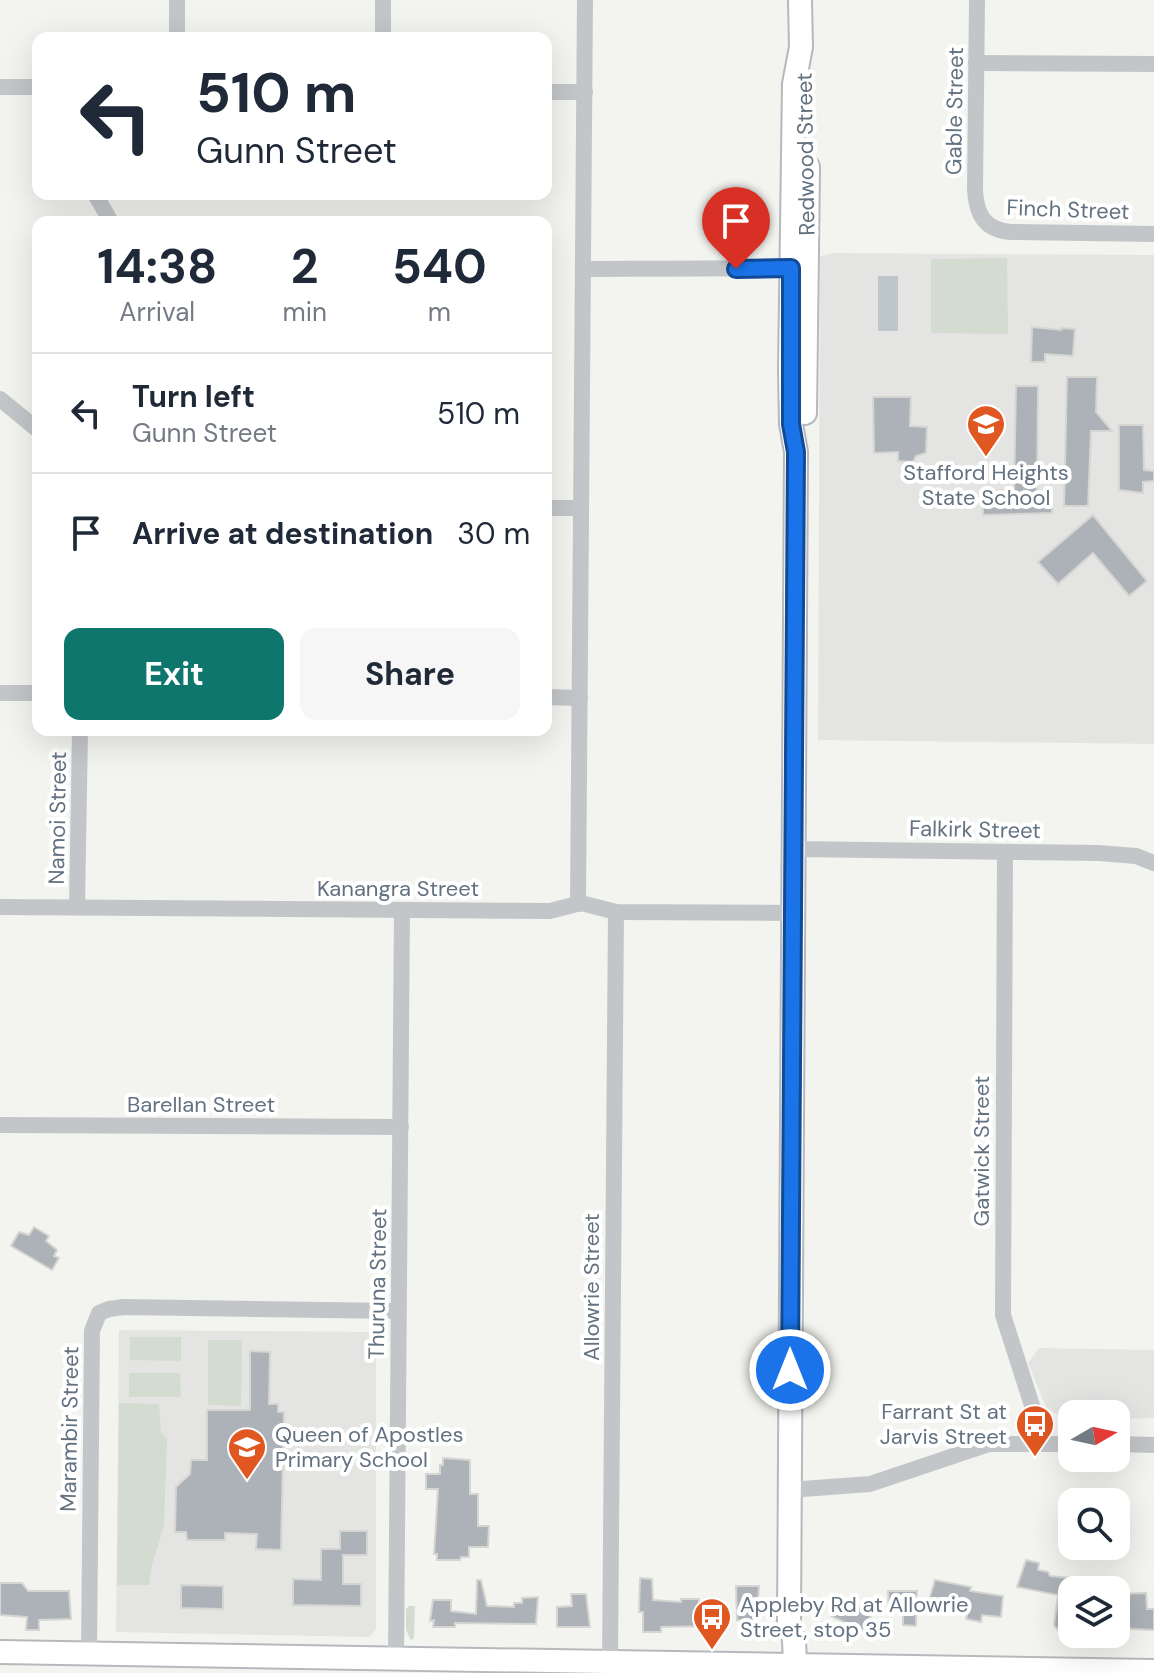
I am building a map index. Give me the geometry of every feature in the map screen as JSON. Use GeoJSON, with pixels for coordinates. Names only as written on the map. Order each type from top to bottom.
{"type":"FeatureCollection","features":[{"type":"Feature","properties":{"kind":"street"},"geometry":{"type":"LineString","coordinates":[[177,0],[177,32]]}},
{"type":"Feature","properties":{"kind":"street"},"geometry":{"type":"LineString","coordinates":[[383,0],[383,32]]}},
{"type":"Feature","properties":{"kind":"street"},"geometry":{"type":"LineString","coordinates":[[578,904],[585,0]]}},
{"type":"Feature","properties":{"kind":"street","name":"Redwood Street"},"geometry":{"type":"LineString","coordinates":[[796,452],[805,423],[806,369],[808,84],[801,47],[800,0]]}},
{"type":"Feature","properties":{"kind":"street","name":"Gable Street"},"geometry":{"type":"LineString","coordinates":[[977,0],[976,199],[983,221]]}},
{"type":"Feature","properties":{"kind":"street","name":"Redwood Street"},"geometry":{"type":"LineString","coordinates":[[795,1666],[794,1639],[789,1624],[796,452],[791,424],[791,268],[794,84],[801,47]]}},
{"type":"Feature","properties":{"kind":"street"},"geometry":{"type":"LineString","coordinates":[[976,63],[1154,64]]}},
{"type":"Feature","properties":{"kind":"street"},"geometry":{"type":"LineString","coordinates":[[0,87],[32,87]]}},
{"type":"Feature","properties":{"kind":"street"},"geometry":{"type":"LineString","coordinates":[[552,92],[585,92]]}},
{"type":"Feature","properties":{"kind":"street","name":"Finch Street"},"geometry":{"type":"LineString","coordinates":[[983,221],[995,229],[1011,232],[1154,234]]}},
{"type":"Feature","properties":{"kind":"street"},"geometry":{"type":"LineString","coordinates":[[583,269],[791,268]]}},
{"type":"Feature","properties":{"kind":"street"},"geometry":{"type":"LineString","coordinates":[[0,399],[32,425]]}},
{"type":"Feature","properties":{"kind":"street"},"geometry":{"type":"LineString","coordinates":[[552,508],[581,508]]}},
{"type":"Feature","properties":{"kind":"street"},"geometry":{"type":"LineString","coordinates":[[0,693],[32,693]]}},
{"type":"Feature","properties":{"kind":"street"},"geometry":{"type":"LineString","coordinates":[[552,697],[580,698]]}},
{"type":"Feature","properties":{"kind":"street","name":"Namoi Street"},"geometry":{"type":"LineString","coordinates":[[77,907],[80,736]]}},
{"type":"Feature","properties":{"kind":"street","name":"Falkirk Street"},"geometry":{"type":"LineString","coordinates":[[794,849],[1124,854],[1154,863]]}},
{"type":"Feature","properties":{"kind":"street","name":"Gatwick Street"},"geometry":{"type":"LineString","coordinates":[[1005,852],[1003,1315],[1044,1443]]}},
{"type":"Feature","properties":{"kind":"street","name":"Kanangra Street"},"geometry":{"type":"LineString","coordinates":[[0,907],[550,911],[578,904],[616,912],[794,913]]}},
{"type":"Feature","properties":{"kind":"street","name":"Thuruna Street"},"geometry":{"type":"LineString","coordinates":[[396,1659],[402,910]]}},
{"type":"Feature","properties":{"kind":"street","name":"Allowrie Street"},"geometry":{"type":"LineString","coordinates":[[610,1663],[616,912]]}},
{"type":"Feature","properties":{"kind":"street","name":"Barellan Street"},"geometry":{"type":"LineString","coordinates":[[0,1125],[401,1127]]}},
{"type":"Feature","properties":{"kind":"street","name":"Marambir Street"},"geometry":{"type":"LineString","coordinates":[[89,1654],[92,1340],[99,1313],[124,1307],[397,1311]]}},
{"type":"Feature","properties":{"kind":"street"},"geometry":{"type":"LineString","coordinates":[[789,1490],[870,1484],[989,1444],[1058,1444]]}},
{"type":"Feature","properties":{"kind":"street"},"geometry":{"type":"LineString","coordinates":[[1130,1444],[1154,1445]]}},
{"type":"Feature","properties":{"kind":"street","name":"Redwood Street"},"geometry":{"type":"LineString","coordinates":[[768,1666],[789,1624]]}},
{"type":"Feature","properties":{"kind":"street"},"geometry":{"type":"LineString","coordinates":[[0,1652],[89,1654],[150,1664],[396,1659],[610,1663],[646,1668],[795,1666],[1154,1671]]}},
{"type":"Feature","properties":{"kind":"shaded area","name":"Stafford Heights State School"},"geometry":{"type":"Polygon","coordinates":[[[833,253],[1154,255],[1154,744],[818,740],[820,256],[833,253]]]}},
{"type":"Feature","properties":{"kind":"shaded area"},"geometry":{"type":"Polygon","coordinates":[[[1007,258],[1008,334],[931,333],[931,259],[1007,258]]]}},
{"type":"Feature","properties":{"kind":"shaded area"},"geometry":{"type":"Polygon","coordinates":[[[878,276],[898,276],[898,331],[878,331],[878,276]]]}},
{"type":"Feature","properties":{"kind":"shaded area","name":"Queen of Apostles Primary School"},"geometry":{"type":"Polygon","coordinates":[[[119,1330],[376,1332],[376,1630],[369,1637],[116,1632],[119,1330]]]}},
{"type":"Feature","properties":{"kind":"shaded area"},"geometry":{"type":"Polygon","coordinates":[[[130,1337],[181,1337],[181,1361],[130,1360],[130,1337]]]}},
{"type":"Feature","properties":{"kind":"shaded area"},"geometry":{"type":"Polygon","coordinates":[[[208,1340],[242,1340],[241,1406],[208,1405],[208,1340]]]}},
{"type":"Feature","properties":{"kind":"shaded area"},"geometry":{"type":"Polygon","coordinates":[[[1039,1348],[1154,1350],[1154,1418],[1130,1419],[1130,1400],[1058,1400],[1058,1415],[1046,1407],[1028,1363],[1039,1348]]]}},
{"type":"Feature","properties":{"kind":"shaded area"},"geometry":{"type":"Polygon","coordinates":[[[129,1373],[180,1373],[181,1397],[129,1397],[129,1373]]]}},
{"type":"Feature","properties":{"kind":"shaded area"},"geometry":{"type":"Polygon","coordinates":[[[119,1403],[159,1404],[161,1432],[167,1439],[164,1526],[149,1585],[117,1585],[119,1403]]]}},
{"type":"Feature","properties":{"kind":"shaded area"},"geometry":{"type":"Polygon","coordinates":[[[415,1606],[414,1638],[411,1640],[406,1630],[406,1609],[415,1606]]]}},
{"type":"Feature","properties":{"kind":"building"},"geometry":{"type":"Polygon","coordinates":[[[1032,327],[1075,329],[1073,356],[1045,354],[1045,362],[1031,362],[1032,327]]]}},
{"type":"Feature","properties":{"kind":"building"},"geometry":{"type":"Polygon","coordinates":[[[1067,377],[1097,377],[1096,412],[1112,431],[1091,431],[1088,506],[1064,506],[1067,377]]]}},
{"type":"Feature","properties":{"kind":"building"},"geometry":{"type":"Polygon","coordinates":[[[1016,386],[1038,386],[1037,496],[1052,496],[1052,513],[983,515],[983,491],[1014,490],[1016,386]]]}},
{"type":"Feature","properties":{"kind":"building"},"geometry":{"type":"Polygon","coordinates":[[[873,397],[911,397],[910,426],[927,427],[926,453],[916,456],[913,462],[898,461],[898,452],[874,453],[873,397]]]}},
{"type":"Feature","properties":{"kind":"building"},"geometry":{"type":"Polygon","coordinates":[[[1119,425],[1143,425],[1144,470],[1154,471],[1154,481],[1143,482],[1143,493],[1119,490],[1119,425]]]}},
{"type":"Feature","properties":{"kind":"building"},"geometry":{"type":"Polygon","coordinates":[[[1093,515],[1147,581],[1129,596],[1093,553],[1058,584],[1038,562],[1093,515]]]}},
{"type":"Feature","properties":{"kind":"building"},"geometry":{"type":"Polygon","coordinates":[[[34,1227],[49,1236],[46,1241],[57,1250],[54,1256],[59,1258],[52,1270],[11,1246],[19,1232],[29,1235],[34,1227]]]}},
{"type":"Feature","properties":{"kind":"building"},"geometry":{"type":"Polygon","coordinates":[[[250,1351],[270,1352],[269,1404],[278,1404],[278,1412],[284,1412],[281,1550],[256,1549],[257,1534],[225,1533],[225,1540],[187,1540],[186,1532],[175,1532],[176,1487],[190,1474],[191,1460],[207,1460],[207,1410],[250,1410],[250,1351]]]}},
{"type":"Feature","properties":{"kind":"building"},"geometry":{"type":"Polygon","coordinates":[[[443,1458],[470,1460],[470,1494],[478,1494],[478,1526],[489,1526],[488,1547],[469,1547],[469,1557],[461,1557],[460,1560],[437,1560],[437,1554],[434,1554],[438,1489],[426,1489],[426,1474],[440,1474],[443,1458]]]}},
{"type":"Feature","properties":{"kind":"building"},"geometry":{"type":"Polygon","coordinates":[[[340,1531],[367,1531],[367,1555],[343,1555],[343,1584],[361,1584],[361,1606],[293,1605],[293,1579],[321,1580],[321,1549],[340,1549],[340,1531]]]}},
{"type":"Feature","properties":{"kind":"building"},"geometry":{"type":"Polygon","coordinates":[[[1026,1560],[1039,1563],[1038,1570],[1058,1577],[1058,1595],[1017,1587],[1026,1560]]]}},
{"type":"Feature","properties":{"kind":"building"},"geometry":{"type":"Polygon","coordinates":[[[640,1578],[652,1579],[653,1600],[681,1602],[681,1599],[699,1599],[699,1604],[711,1604],[710,1626],[661,1627],[661,1632],[643,1632],[643,1612],[639,1612],[640,1578]]]}},
{"type":"Feature","properties":{"kind":"building"},"geometry":{"type":"Polygon","coordinates":[[[477,1580],[481,1580],[487,1606],[514,1607],[514,1603],[522,1603],[522,1598],[538,1597],[536,1624],[455,1623],[455,1627],[433,1627],[434,1620],[430,1621],[433,1600],[451,1600],[451,1611],[476,1614],[477,1580]]]}},
{"type":"Feature","properties":{"kind":"building"},"geometry":{"type":"Polygon","coordinates":[[[935,1580],[971,1587],[970,1591],[1003,1596],[1001,1617],[982,1615],[981,1622],[966,1619],[967,1615],[939,1611],[941,1603],[929,1600],[935,1580]]]}},
{"type":"Feature","properties":{"kind":"building"},"geometry":{"type":"Polygon","coordinates":[[[0,1583],[22,1583],[28,1591],[69,1591],[71,1619],[39,1620],[39,1630],[26,1630],[27,1617],[0,1615],[0,1583]]]}},
{"type":"Feature","properties":{"kind":"building"},"geometry":{"type":"Polygon","coordinates":[[[181,1585],[223,1586],[223,1609],[181,1608],[181,1585]]]}},
{"type":"Feature","properties":{"kind":"building"},"geometry":{"type":"Polygon","coordinates":[[[736,1586],[759,1586],[757,1621],[737,1620],[736,1586]]]}},
{"type":"Feature","properties":{"kind":"building"},"geometry":{"type":"Polygon","coordinates":[[[888,1591],[917,1591],[916,1626],[903,1625],[903,1611],[889,1611],[888,1591]]]}},
{"type":"Feature","properties":{"kind":"building"},"geometry":{"type":"Polygon","coordinates":[[[1146,1593],[1147,1609],[1154,1609],[1154,1630],[1130,1629],[1130,1594],[1146,1593]]]}},
{"type":"Feature","properties":{"kind":"building"},"geometry":{"type":"Polygon","coordinates":[[[571,1594],[586,1594],[590,1627],[557,1627],[557,1607],[572,1606],[571,1594]]]}},
{"type":"Feature","properties":{"kind":"building"},"geometry":{"type":"Polygon","coordinates":[[[1058,1595],[1058,1630],[1054,1625],[1058,1595]]]}},
{"type":"Feature","properties":{"kind":"building"},"geometry":{"type":"Polygon","coordinates":[[[838,1597],[872,1612],[865,1632],[831,1616],[838,1597]]]}},
{"type":"Feature","properties":{"kind":"place","name":"Stafford Heights State School"},"geometry":{"type":"Point","coordinates":[986,458]}},
{"type":"Feature","properties":{"kind":"place","name":"Farrant St at Jarvis Street"},"geometry":{"type":"Point","coordinates":[1035,1458]}},
{"type":"Feature","properties":{"kind":"place","name":"Queen of Apostles Primary School"},"geometry":{"type":"Point","coordinates":[247,1481]}},
{"type":"Feature","properties":{"kind":"place","name":"Appleby Rd at Allowrie Street, stop 35"},"geometry":{"type":"Point","coordinates":[712,1651]}},
{"type":"Feature","properties":{"kind":"route"},"geometry":{"type":"LineString","coordinates":[[736,269],[791,268],[791,424],[796,452],[790,1370]]}}]}
